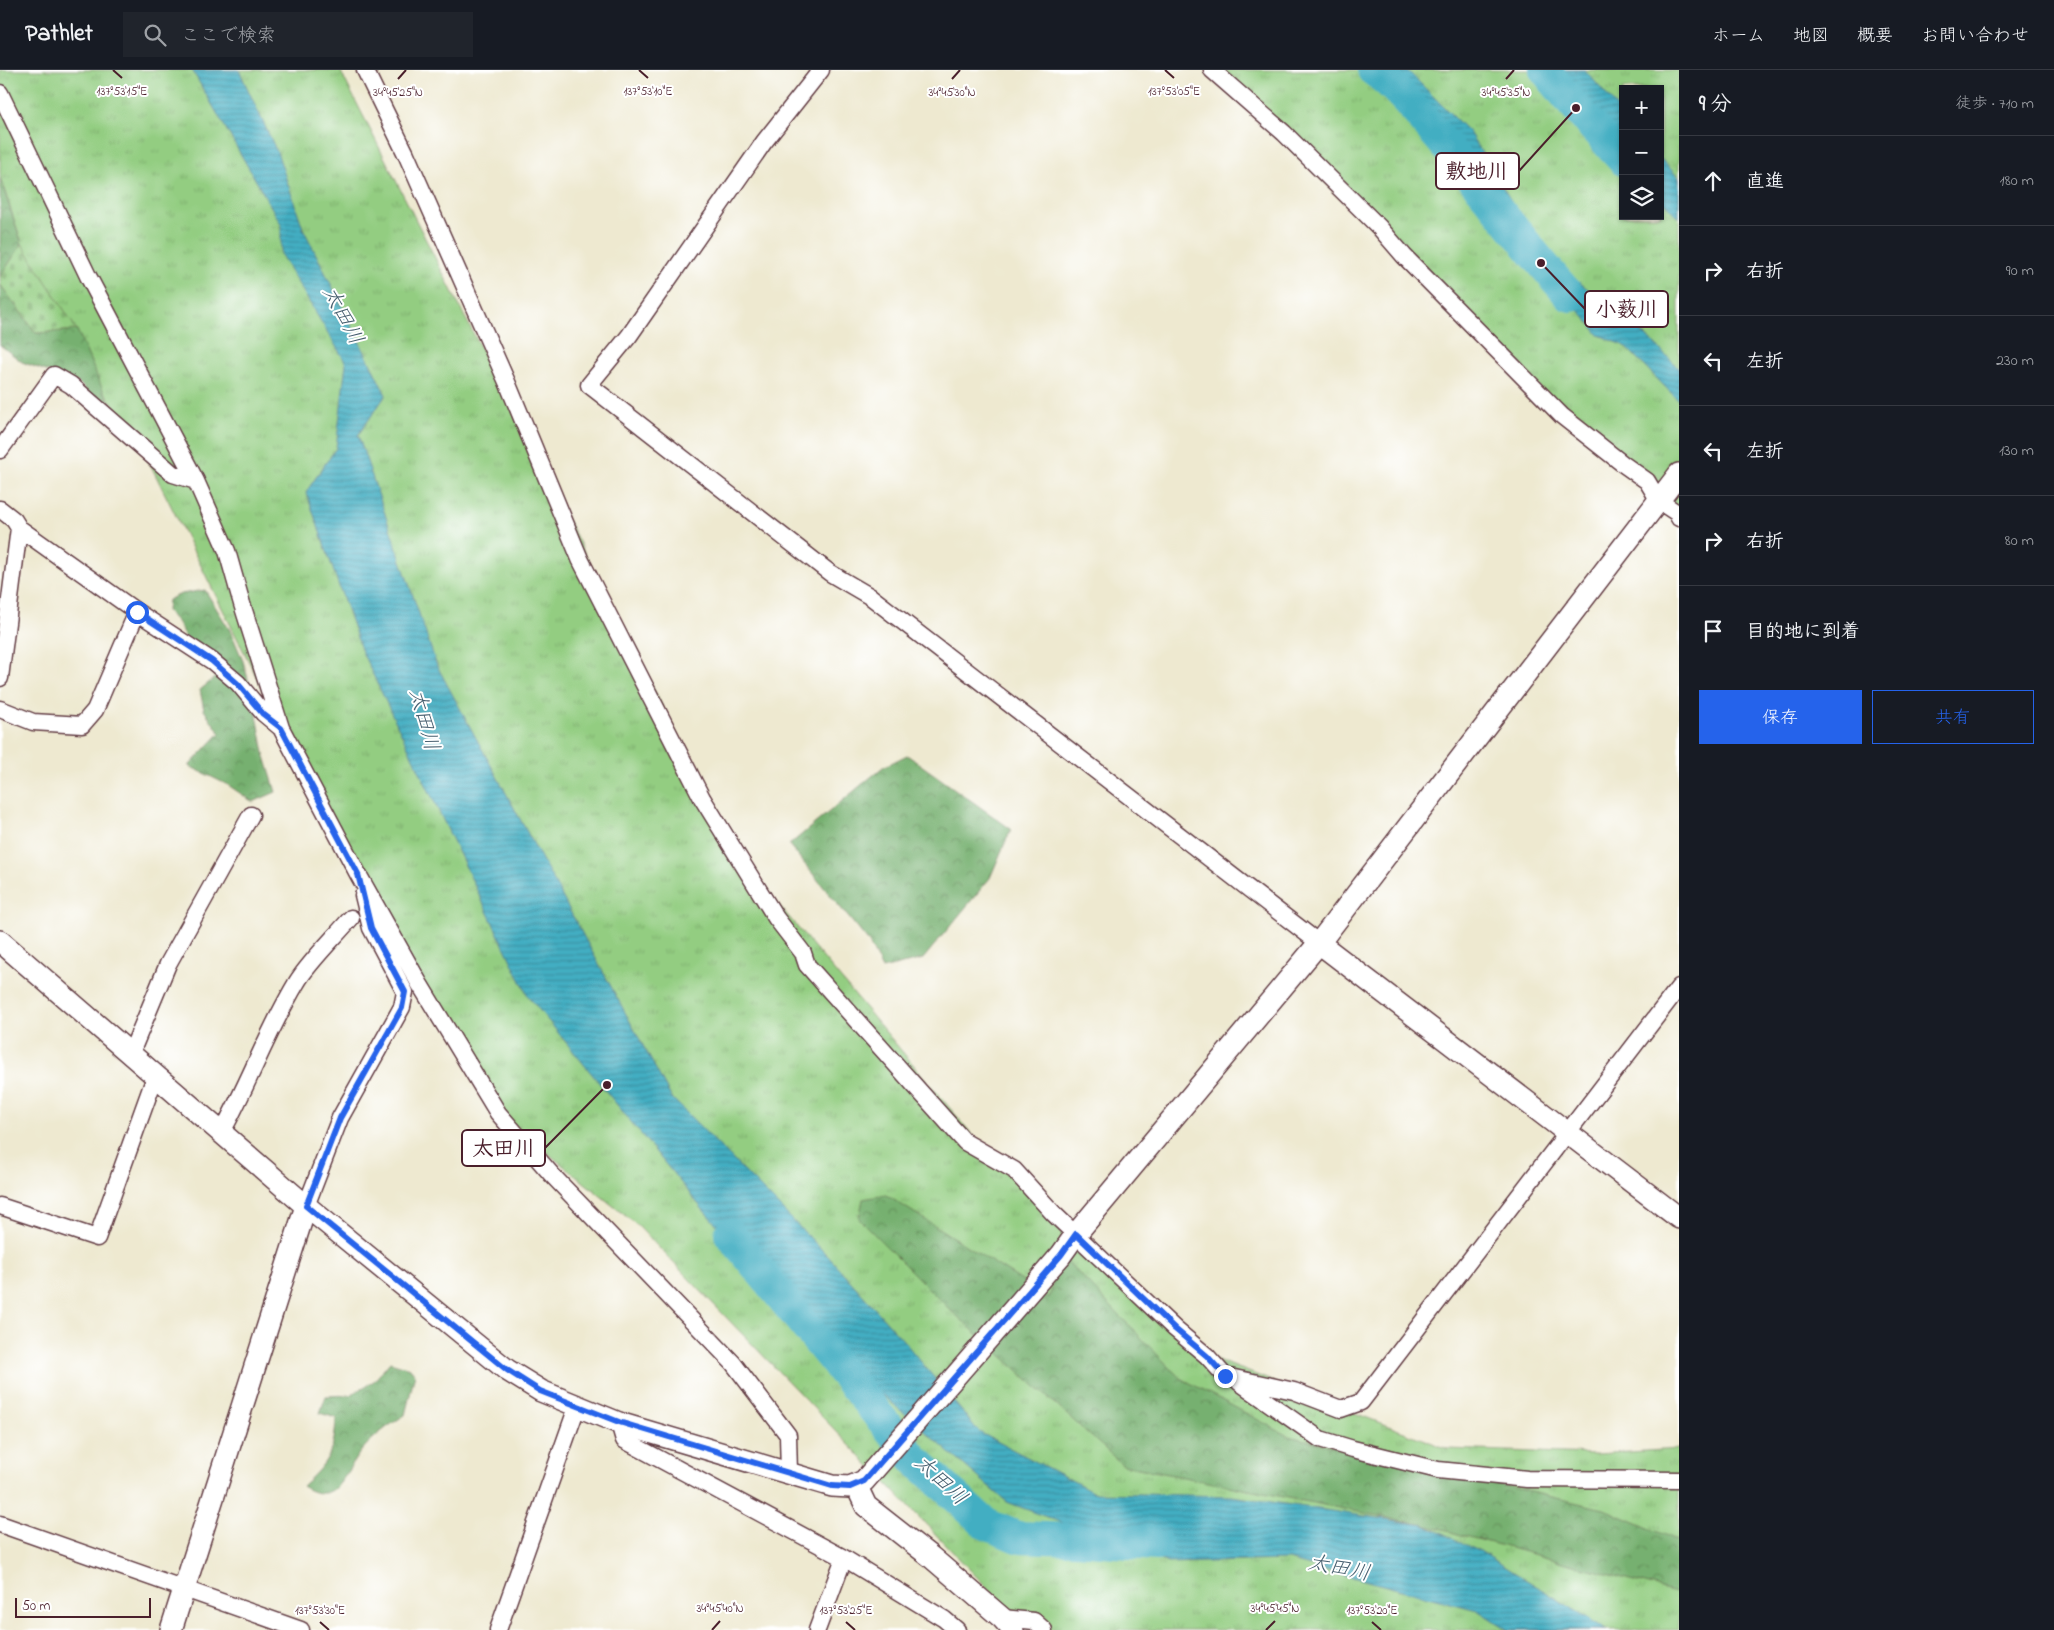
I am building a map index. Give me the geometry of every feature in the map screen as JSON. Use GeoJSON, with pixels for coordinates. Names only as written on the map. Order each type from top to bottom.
{"type":"FeatureCollection","features":[{"type":"Feature","properties":{"kind":"street"},"geometry":{"type":"LineString","coordinates":[[365,70],[406,154],[507,382],[580,559],[713,815],[776,918],[803,953],[807,965],[965,1142],[1014,1170],[1054,1214],[1175,1329],[1207,1356],[1225,1376],[1294,1391],[1341,1409],[1361,1402],[1679,987]]}},
{"type":"Feature","properties":{"kind":"street"},"geometry":{"type":"LineString","coordinates":[[821,70],[764,142],[629,336],[589,385],[830,573],[871,597],[1679,1218]]}},
{"type":"Feature","properties":{"kind":"street"},"geometry":{"type":"LineString","coordinates":[[1212,70],[1273,122],[1562,416],[1623,464],[1647,480],[1659,501],[1678,515]]}},
{"type":"Feature","properties":{"kind":"street"},"geometry":{"type":"LineString","coordinates":[[0,93],[88,276],[196,480],[227,551],[281,728],[358,874],[419,983],[498,1113],[552,1175],[733,1363],[788,1435],[789,1473]]}},
{"type":"Feature","properties":{"kind":"street"},"geometry":{"type":"LineString","coordinates":[[0,450],[54,375],[71,385],[173,474],[196,480]]}},
{"type":"Feature","properties":{"kind":"street"},"geometry":{"type":"LineString","coordinates":[[0,941],[132,1053],[306,1206],[507,1370],[540,1391],[619,1422],[832,1486],[850,1487],[860,1483],[1061,1255],[1076,1234],[1319,943],[1679,474]]}},
{"type":"Feature","properties":{"kind":"street"},"geometry":{"type":"LineString","coordinates":[[0,509],[14,520],[19,528],[137,612],[212,661],[238,684],[263,714],[281,728]]}},
{"type":"Feature","properties":{"kind":"street"},"geometry":{"type":"LineString","coordinates":[[0,678],[19,528]]}},
{"type":"Feature","properties":{"kind":"street"},"geometry":{"type":"LineString","coordinates":[[0,709],[33,722],[82,725],[95,710],[137,612]]}},
{"type":"Feature","properties":{"kind":"street"},"geometry":{"type":"LineString","coordinates":[[132,1053],[168,964],[251,815]]}},
{"type":"Feature","properties":{"kind":"street"},"geometry":{"type":"LineString","coordinates":[[171,1630],[306,1206],[340,1118],[402,1008],[405,992],[371,928],[358,874]]}},
{"type":"Feature","properties":{"kind":"street"},"geometry":{"type":"LineString","coordinates":[[222,1132],[298,981],[351,918]]}},
{"type":"Feature","properties":{"kind":"street"},"geometry":{"type":"LineString","coordinates":[[0,1206],[97,1238],[156,1074]]}},
{"type":"Feature","properties":{"kind":"street"},"geometry":{"type":"LineString","coordinates":[[1233,1378],[1294,1423],[1320,1439],[1438,1470],[1527,1479],[1679,1480]]}},
{"type":"Feature","properties":{"kind":"street"},"geometry":{"type":"LineString","coordinates":[[498,1630],[577,1407]]}},
{"type":"Feature","properties":{"kind":"street"},"geometry":{"type":"LineString","coordinates":[[619,1422],[624,1440],[844,1558],[944,1619],[957,1630]]}},
{"type":"Feature","properties":{"kind":"street"},"geometry":{"type":"LineString","coordinates":[[860,1483],[866,1506],[931,1556],[1007,1624],[1034,1621],[1044,1630]]}},
{"type":"Feature","properties":{"kind":"street"},"geometry":{"type":"LineString","coordinates":[[0,1524],[301,1630]]}},
{"type":"Feature","properties":{"kind":"street"},"geometry":{"type":"LineString","coordinates":[[817,1630],[844,1558]]}},
{"type":"Feature","properties":{"kind":"green space"},"geometry":{"type":"Polygon","coordinates":[[[0,70],[340,70],[739,858],[1002,1170],[1014,1170],[1207,1356],[1448,1449],[1595,1454],[1679,1449],[1679,1630],[1028,1630],[638,1226],[498,1113],[309,782],[141,446],[103,390],[22,244],[0,177],[0,70]]]}},
{"type":"Feature","properties":{"kind":"green space"},"geometry":{"type":"Polygon","coordinates":[[[1208,70],[1679,70],[1679,522],[1208,70]]]}},
{"type":"Feature","properties":{"kind":"green space"},"geometry":{"type":"Polygon","coordinates":[[[0,178],[22,244],[0,277],[0,178]]]}},
{"type":"Feature","properties":{"kind":"green space"},"geometry":{"type":"Polygon","coordinates":[[[22,244],[77,330],[36,333],[0,284],[0,277],[22,244]]]}},
{"type":"Feature","properties":{"kind":"green space"},"geometry":{"type":"Polygon","coordinates":[[[0,284],[36,333],[77,330],[103,390],[126,433],[79,383],[22,362],[0,345],[0,284]]]}},
{"type":"Feature","properties":{"kind":"green space"},"geometry":{"type":"Polygon","coordinates":[[[205,590],[231,632],[243,661],[255,704],[264,753],[276,792],[253,802],[228,785],[189,766],[220,733],[204,710],[200,690],[217,676],[190,647],[178,623],[167,611],[168,600],[181,594],[205,590]]]}},
{"type":"Feature","properties":{"kind":"green space"},"geometry":{"type":"Polygon","coordinates":[[[907,755],[1011,829],[990,878],[923,959],[882,969],[868,941],[789,845],[883,767],[907,755]]]}},
{"type":"Feature","properties":{"kind":"green space"},"geometry":{"type":"Polygon","coordinates":[[[886,1195],[1049,1298],[1061,1255],[1179,1377],[1288,1436],[1604,1509],[1679,1541],[1679,1593],[1424,1525],[1123,1465],[946,1306],[859,1219],[863,1199],[886,1195]]]}},
{"type":"Feature","properties":{"kind":"green space"},"geometry":{"type":"Polygon","coordinates":[[[390,1362],[410,1368],[415,1374],[405,1415],[382,1431],[362,1450],[345,1477],[332,1490],[324,1493],[314,1492],[302,1486],[323,1464],[334,1440],[336,1418],[320,1413],[326,1396],[350,1395],[374,1381],[390,1362]]]}},
{"type":"Feature","properties":{"kind":"water"},"geometry":{"type":"Polygon","coordinates":[[[192,70],[239,70],[277,152],[303,228],[386,395],[358,435],[437,666],[671,1097],[827,1255],[903,1340],[979,1432],[1096,1493],[1232,1496],[1424,1525],[1480,1551],[1607,1630],[1508,1630],[1477,1610],[1288,1560],[1168,1563],[1007,1502],[864,1379],[704,1211],[528,996],[362,652],[306,492],[336,448],[346,363],[281,255],[281,224],[192,70]]]}},
{"type":"Feature","properties":{"kind":"water"},"geometry":{"type":"Polygon","coordinates":[[[1371,70],[1407,70],[1469,132],[1543,253],[1645,335],[1679,368],[1679,401],[1625,346],[1599,335],[1443,141],[1371,70]]]}},
{"type":"Feature","properties":{"kind":"water"},"geometry":{"type":"Polygon","coordinates":[[[1544,70],[1585,70],[1619,109],[1619,154],[1544,70]]]}},
{"type":"Feature","properties":{"kind":"water"},"geometry":{"type":"Polygon","coordinates":[[[1664,162],[1679,178],[1679,218],[1664,202],[1664,162]]]}},
{"type":"Feature","properties":{"kind":"waterway"},"geometry":{"type":"LineString","coordinates":[[1373,70],[1398,91],[1413,107],[1570,296]]}},
{"type":"Feature","properties":{"kind":"waterway"},"geometry":{"type":"LineString","coordinates":[[1545,70],[1619,156]]}},
{"type":"Feature","properties":{"kind":"waterway","name":"太田川"},"geometry":{"type":"LineString","coordinates":[[730,1234],[915,1460],[986,1524],[1017,1537],[1157,1545]]}},
{"type":"Feature","properties":{"kind":"place","name":"敷地川"},"geometry":{"type":"Point","coordinates":[1576,108]}},
{"type":"Feature","properties":{"kind":"place","name":"小薮川"},"geometry":{"type":"Point","coordinates":[1541,263]}},
{"type":"Feature","properties":{"kind":"place","name":"太田川"},"geometry":{"type":"Point","coordinates":[607,1085]}},
{"type":"Feature","properties":{"kind":"route"},"geometry":{"type":"LineString","coordinates":[[137,612],[212,661],[238,684],[263,714],[281,728],[358,874],[371,928],[405,992],[402,1008],[340,1118],[306,1206],[507,1370],[540,1391],[619,1422],[832,1486],[850,1487],[864,1481],[1061,1255],[1076,1234],[1175,1329],[1207,1356],[1225,1376]]}}]}
